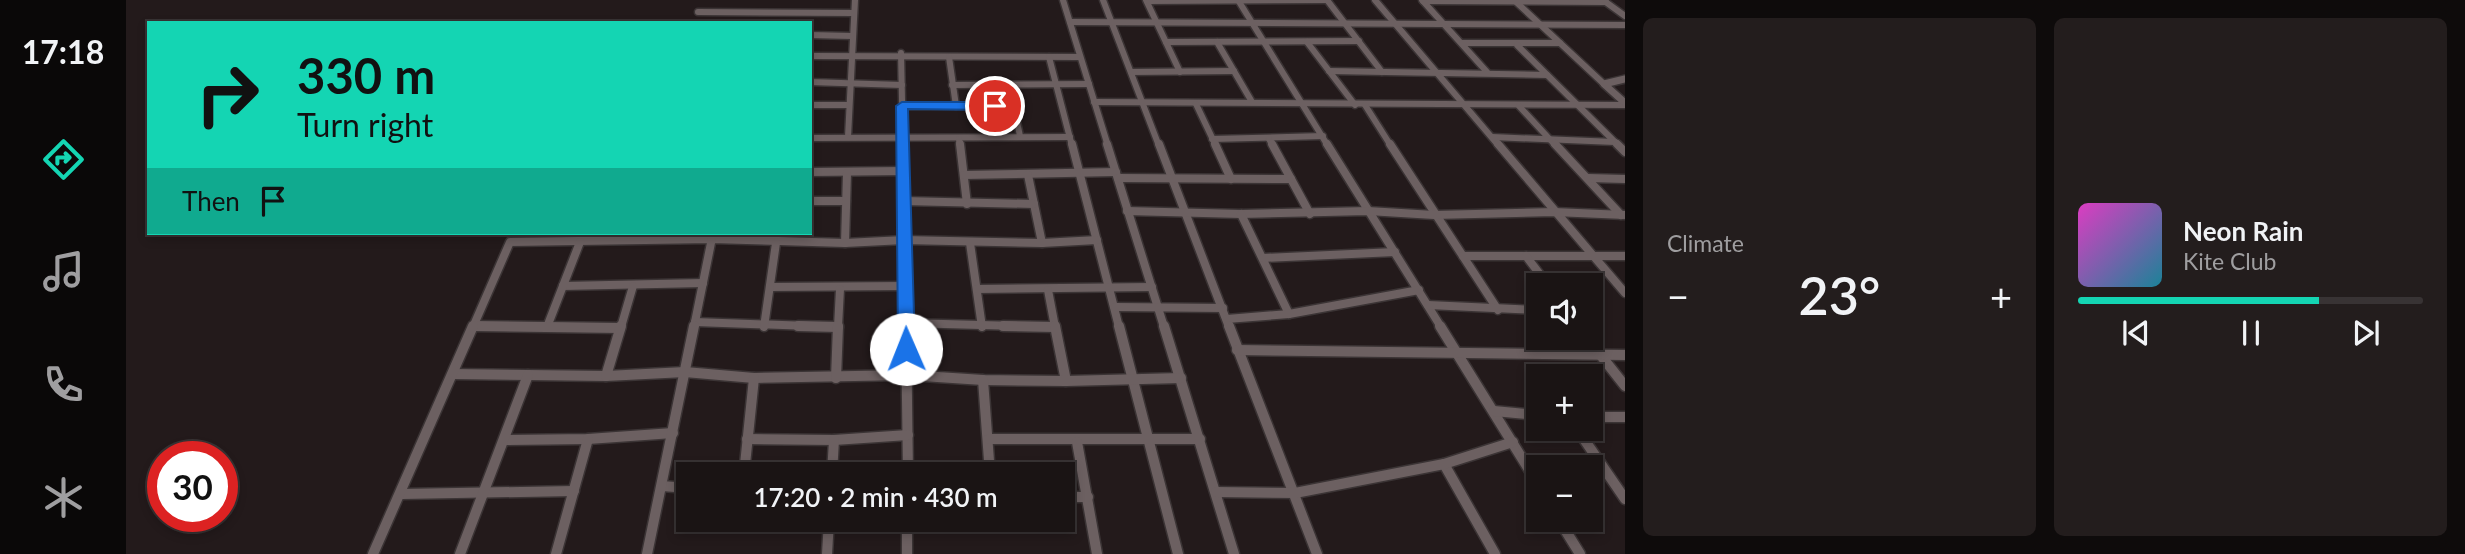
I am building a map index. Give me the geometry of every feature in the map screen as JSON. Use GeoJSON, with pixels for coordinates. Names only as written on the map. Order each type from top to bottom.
{"type":"FeatureCollection","features":[{"type":"Feature","properties":{"kind":"street"},"geometry":{"type":"LineString","coordinates":[[848,137],[850,56],[855,0]]}},
{"type":"Feature","properties":{"kind":"street"},"geometry":{"type":"LineString","coordinates":[[1063,0],[1234,554]]}},
{"type":"Feature","properties":{"kind":"street"},"geometry":{"type":"LineString","coordinates":[[1103,0],[1317,554]]}},
{"type":"Feature","properties":{"kind":"street"},"geometry":{"type":"LineString","coordinates":[[1180,72],[1146,0],[1327,0],[1382,72]]}},
{"type":"Feature","properties":{"kind":"street"},"geometry":{"type":"LineString","coordinates":[[1238,0],[1526,464]]}},
{"type":"Feature","properties":{"kind":"street"},"geometry":{"type":"LineString","coordinates":[[1375,0],[1625,293]]}},
{"type":"Feature","properties":{"kind":"street"},"geometry":{"type":"LineString","coordinates":[[1423,1],[1605,1],[1625,16]]}},
{"type":"Feature","properties":{"kind":"street"},"geometry":{"type":"LineString","coordinates":[[1423,1],[1488,72]]}},
{"type":"Feature","properties":{"kind":"street"},"geometry":{"type":"LineString","coordinates":[[1515,1],[1625,104]]}},
{"type":"Feature","properties":{"kind":"street"},"geometry":{"type":"LineString","coordinates":[[698,12],[854,13]]}},
{"type":"Feature","properties":{"kind":"street"},"geometry":{"type":"LineString","coordinates":[[755,21],[757,12]]}},
{"type":"Feature","properties":{"kind":"street"},"geometry":{"type":"LineString","coordinates":[[1070,22],[1625,25]]}},
{"type":"Feature","properties":{"kind":"street"},"geometry":{"type":"LineString","coordinates":[[812,36],[852,36]]}},
{"type":"Feature","properties":{"kind":"street"},"geometry":{"type":"LineString","coordinates":[[1166,43],[1359,41]]}},
{"type":"Feature","properties":{"kind":"street"},"geometry":{"type":"LineString","coordinates":[[1217,42],[1252,102]]}},
{"type":"Feature","properties":{"kind":"street"},"geometry":{"type":"LineString","coordinates":[[1307,42],[1354,105]]}},
{"type":"Feature","properties":{"kind":"street"},"geometry":{"type":"LineString","coordinates":[[1462,43],[1560,43]]}},
{"type":"Feature","properties":{"kind":"street"},"geometry":{"type":"LineString","coordinates":[[1517,45],[1625,152]]}},
{"type":"Feature","properties":{"kind":"street"},"geometry":{"type":"LineString","coordinates":[[901,55],[908,462]]}},
{"type":"Feature","properties":{"kind":"street"},"geometry":{"type":"LineString","coordinates":[[812,56],[1080,57]]}},
{"type":"Feature","properties":{"kind":"street"},"geometry":{"type":"LineString","coordinates":[[949,57],[956,106]]}},
{"type":"Feature","properties":{"kind":"street"},"geometry":{"type":"LineString","coordinates":[[1049,57],[1178,554]]}},
{"type":"Feature","properties":{"kind":"street"},"geometry":{"type":"LineString","coordinates":[[1329,71],[1547,75]]}},
{"type":"Feature","properties":{"kind":"street"},"geometry":{"type":"LineString","coordinates":[[1131,72],[1234,72]]}},
{"type":"Feature","properties":{"kind":"street"},"geometry":{"type":"LineString","coordinates":[[1605,84],[1625,79]]}},
{"type":"Feature","properties":{"kind":"street"},"geometry":{"type":"LineString","coordinates":[[812,82],[902,85]]}},
{"type":"Feature","properties":{"kind":"street"},"geometry":{"type":"LineString","coordinates":[[1009,84],[1020,136]]}},
{"type":"Feature","properties":{"kind":"street"},"geometry":{"type":"LineString","coordinates":[[953,85],[1089,84]]}},
{"type":"Feature","properties":{"kind":"street"},"geometry":{"type":"LineString","coordinates":[[1094,102],[1579,107],[1625,104]]}},
{"type":"Feature","properties":{"kind":"street"},"geometry":{"type":"LineString","coordinates":[[1196,104],[1231,179]]}},
{"type":"Feature","properties":{"kind":"street"},"geometry":{"type":"LineString","coordinates":[[812,105],[849,105]]}},
{"type":"Feature","properties":{"kind":"street"},"geometry":{"type":"LineString","coordinates":[[1364,105],[1498,310]]}},
{"type":"Feature","properties":{"kind":"street"},"geometry":{"type":"LineString","coordinates":[[902,106],[1014,106]]}},
{"type":"Feature","properties":{"kind":"street"},"geometry":{"type":"LineString","coordinates":[[1519,106],[1623,215]]}},
{"type":"Feature","properties":{"kind":"street"},"geometry":{"type":"LineString","coordinates":[[1212,139],[1323,136]]}},
{"type":"Feature","properties":{"kind":"street"},"geometry":{"type":"LineString","coordinates":[[812,138],[1070,137]]}},
{"type":"Feature","properties":{"kind":"street"},"geometry":{"type":"LineString","coordinates":[[1492,137],[1615,142]]}},
{"type":"Feature","properties":{"kind":"street"},"geometry":{"type":"LineString","coordinates":[[960,139],[967,204]]}},
{"type":"Feature","properties":{"kind":"street"},"geometry":{"type":"LineString","coordinates":[[1269,139],[1310,214]]}},
{"type":"Feature","properties":{"kind":"street"},"geometry":{"type":"LineString","coordinates":[[812,172],[903,171]]}},
{"type":"Feature","properties":{"kind":"street"},"geometry":{"type":"LineString","coordinates":[[964,175],[1079,172],[1291,179]]}},
{"type":"Feature","properties":{"kind":"street"},"geometry":{"type":"LineString","coordinates":[[845,243],[846,173]]}},
{"type":"Feature","properties":{"kind":"street"},"geometry":{"type":"LineString","coordinates":[[1028,175],[1042,243]]}},
{"type":"Feature","properties":{"kind":"street"},"geometry":{"type":"LineString","coordinates":[[1588,178],[1625,179]]}},
{"type":"Feature","properties":{"kind":"street"},"geometry":{"type":"LineString","coordinates":[[812,201],[846,201]]}},
{"type":"Feature","properties":{"kind":"street"},"geometry":{"type":"LineString","coordinates":[[904,201],[1034,204]]}},
{"type":"Feature","properties":{"kind":"street"},"geometry":{"type":"LineString","coordinates":[[1127,211],[1241,214],[1368,212],[1434,215],[1555,212],[1623,215]]}},
{"type":"Feature","properties":{"kind":"street"},"geometry":{"type":"LineString","coordinates":[[1241,214],[1289,314]]}},
{"type":"Feature","properties":{"kind":"street"},"geometry":{"type":"LineString","coordinates":[[373,554],[510,242],[712,236],[776,243],[904,240],[1042,243],[1097,240]]}},
{"type":"Feature","properties":{"kind":"street"},"geometry":{"type":"LineString","coordinates":[[647,554],[712,236]]}},
{"type":"Feature","properties":{"kind":"street"},"geometry":{"type":"LineString","coordinates":[[547,327],[580,242]]}},
{"type":"Feature","properties":{"kind":"street"},"geometry":{"type":"LineString","coordinates":[[764,327],[776,243]]}},
{"type":"Feature","properties":{"kind":"street"},"geometry":{"type":"LineString","coordinates":[[970,243],[982,327]]}},
{"type":"Feature","properties":{"kind":"street"},"geometry":{"type":"LineString","coordinates":[[1263,258],[1395,252]]}},
{"type":"Feature","properties":{"kind":"street"},"geometry":{"type":"LineString","coordinates":[[1463,256],[1625,256]]}},
{"type":"Feature","properties":{"kind":"street"},"geometry":{"type":"LineString","coordinates":[[1526,256],[1539,273]]}},
{"type":"Feature","properties":{"kind":"street"},"geometry":{"type":"LineString","coordinates":[[563,286],[703,283]]}},
{"type":"Feature","properties":{"kind":"street"},"geometry":{"type":"LineString","coordinates":[[606,376],[633,286]]}},
{"type":"Feature","properties":{"kind":"street"},"geometry":{"type":"LineString","coordinates":[[770,288],[905,286]]}},
{"type":"Feature","properties":{"kind":"street"},"geometry":{"type":"LineString","coordinates":[[977,289],[1152,287]]}},
{"type":"Feature","properties":{"kind":"street"},"geometry":{"type":"LineString","coordinates":[[836,379],[840,289]]}},
{"type":"Feature","properties":{"kind":"street"},"geometry":{"type":"LineString","coordinates":[[1048,290],[1066,381]]}},
{"type":"Feature","properties":{"kind":"street"},"geometry":{"type":"LineString","coordinates":[[1227,318],[1289,314],[1419,290]]}},
{"type":"Feature","properties":{"kind":"street"},"geometry":{"type":"LineString","coordinates":[[1428,305],[1526,310]]}},
{"type":"Feature","properties":{"kind":"street"},"geometry":{"type":"LineString","coordinates":[[1115,307],[1223,308]]}},
{"type":"Feature","properties":{"kind":"street"},"geometry":{"type":"LineString","coordinates":[[695,322],[764,327],[838,327]]}},
{"type":"Feature","properties":{"kind":"street"},"geometry":{"type":"LineString","coordinates":[[906,323],[1055,327]]}},
{"type":"Feature","properties":{"kind":"street"},"geometry":{"type":"LineString","coordinates":[[474,326],[620,328]]}},
{"type":"Feature","properties":{"kind":"street"},"geometry":{"type":"LineString","coordinates":[[1237,350],[1625,355]]}},
{"type":"Feature","properties":{"kind":"street"},"geometry":{"type":"LineString","coordinates":[[1596,350],[1625,386]]}},
{"type":"Feature","properties":{"kind":"street"},"geometry":{"type":"LineString","coordinates":[[453,374],[606,376],[685,372],[836,379],[906,375],[983,380],[1066,381],[1134,377],[1181,378]]}},
{"type":"Feature","properties":{"kind":"street"},"geometry":{"type":"LineString","coordinates":[[460,554],[528,375]]}},
{"type":"Feature","properties":{"kind":"street"},"geometry":{"type":"LineString","coordinates":[[745,462],[754,377]]}},
{"type":"Feature","properties":{"kind":"street"},"geometry":{"type":"LineString","coordinates":[[983,380],[990,462]]}},
{"type":"Feature","properties":{"kind":"street"},"geometry":{"type":"LineString","coordinates":[[1494,411],[1526,414]]}},
{"type":"Feature","properties":{"kind":"street"},"geometry":{"type":"LineString","coordinates":[[1603,417],[1625,417]]}},
{"type":"Feature","properties":{"kind":"street"},"geometry":{"type":"LineString","coordinates":[[504,440],[588,439],[673,433]]}},
{"type":"Feature","properties":{"kind":"street"},"geometry":{"type":"LineString","coordinates":[[747,439],[834,440],[908,435]]}},
{"type":"Feature","properties":{"kind":"street"},"geometry":{"type":"LineString","coordinates":[[989,439],[1077,442],[1150,438],[1200,439]]}},
{"type":"Feature","properties":{"kind":"street"},"geometry":{"type":"LineString","coordinates":[[556,554],[588,439]]}},
{"type":"Feature","properties":{"kind":"street"},"geometry":{"type":"LineString","coordinates":[[833,462],[834,440]]}},
{"type":"Feature","properties":{"kind":"street"},"geometry":{"type":"LineString","coordinates":[[1585,441],[1624,496]]}},
{"type":"Feature","properties":{"kind":"street"},"geometry":{"type":"LineString","coordinates":[[1077,442],[1097,554]]}},
{"type":"Feature","properties":{"kind":"street"},"geometry":{"type":"LineString","coordinates":[[1216,492],[1295,493],[1444,464],[1513,442]]}},
{"type":"Feature","properties":{"kind":"street"},"geometry":{"type":"LineString","coordinates":[[1444,464],[1495,554]]}},
{"type":"Feature","properties":{"kind":"street"},"geometry":{"type":"LineString","coordinates":[[662,486],[676,487]]}},
{"type":"Feature","properties":{"kind":"street"},"geometry":{"type":"LineString","coordinates":[[401,494],[574,491]]}},
{"type":"Feature","properties":{"kind":"street"},"geometry":{"type":"LineString","coordinates":[[1075,497],[1088,497]]}},
{"type":"Feature","properties":{"kind":"street"},"geometry":{"type":"LineString","coordinates":[[827,554],[828,532]]}},
{"type":"Feature","properties":{"kind":"street"},"geometry":{"type":"LineString","coordinates":[[907,554],[908,532]]}},
{"type":"Feature","properties":{"kind":"street"},"geometry":{"type":"LineString","coordinates":[[1566,532],[1580,554]]}},
{"type":"Feature","properties":{"kind":"route"},"geometry":{"type":"LineString","coordinates":[[906,349],[902,106],[995,106]]}}]}
